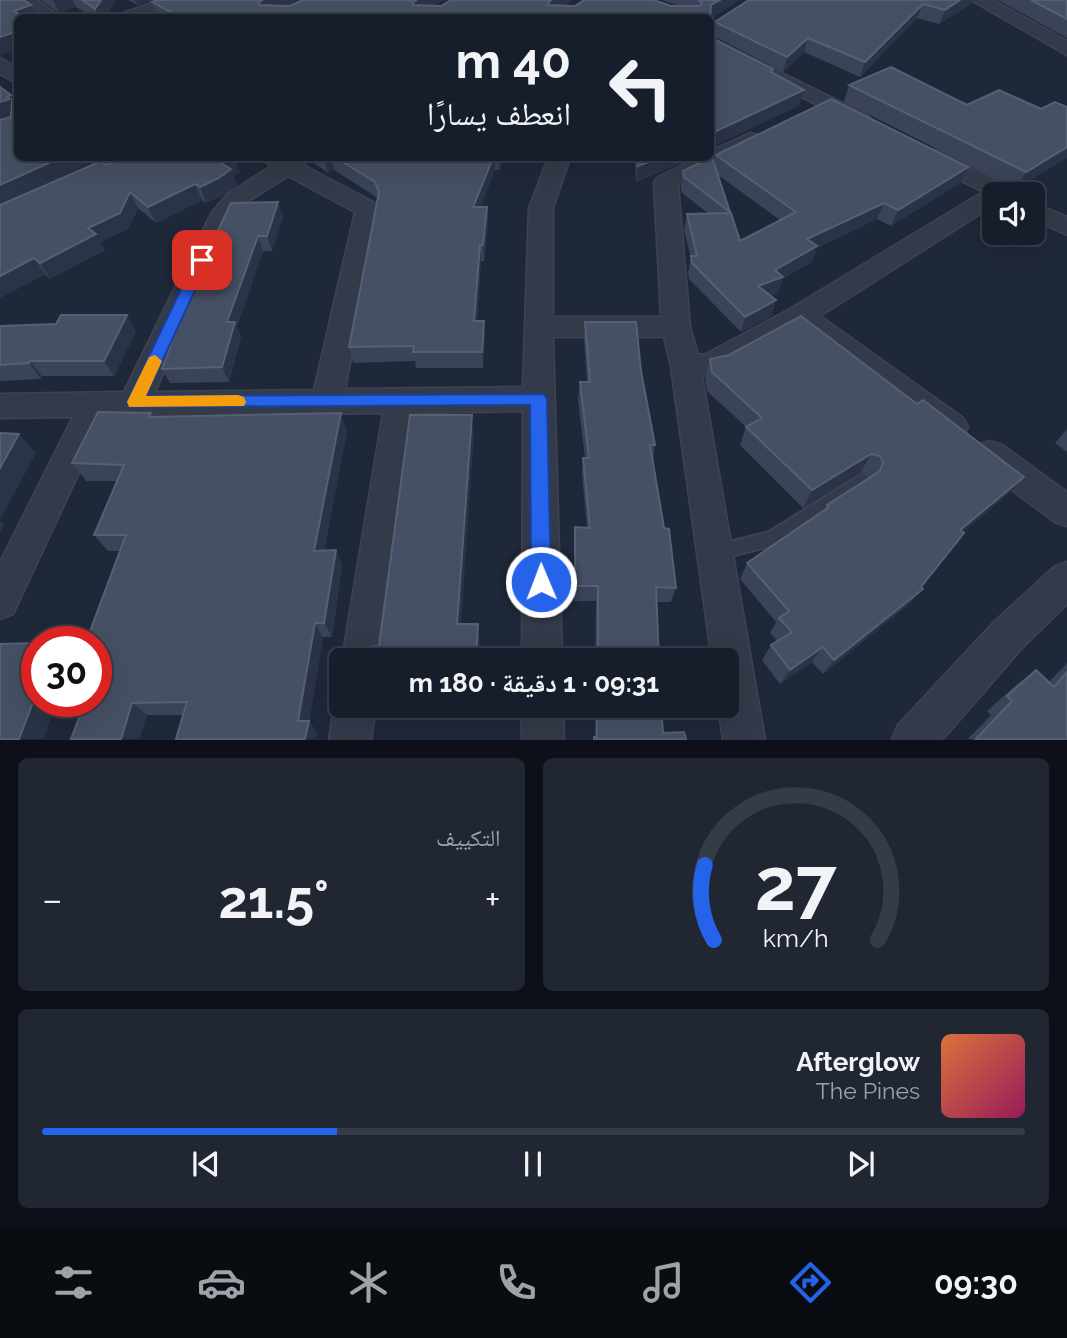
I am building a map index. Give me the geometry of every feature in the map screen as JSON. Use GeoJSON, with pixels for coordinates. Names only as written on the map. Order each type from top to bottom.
{"type":"FeatureCollection","features":[{"type":"Feature","properties":{"kind":"street"},"geometry":{"type":"LineString","coordinates":[[150,14],[176,0]]}},
{"type":"Feature","properties":{"kind":"street"},"geometry":{"type":"LineString","coordinates":[[980,0],[1067,49]]}},
{"type":"Feature","properties":{"kind":"street"},"geometry":{"type":"LineString","coordinates":[[20,1],[44,14]]}},
{"type":"Feature","properties":{"kind":"street"},"geometry":{"type":"LineString","coordinates":[[714,45],[877,128]]}},
{"type":"Feature","properties":{"kind":"street"},"geometry":{"type":"LineString","coordinates":[[0,63],[14,75]]}},
{"type":"Feature","properties":{"kind":"street"},"geometry":{"type":"LineString","coordinates":[[714,158],[828,102]]}},
{"type":"Feature","properties":{"kind":"street"},"geometry":{"type":"LineString","coordinates":[[914,147],[982,185]]}},
{"type":"Feature","properties":{"kind":"street"},"geometry":{"type":"LineString","coordinates":[[135,402],[224,212],[284,161]]}},
{"type":"Feature","properties":{"kind":"street"},"geometry":{"type":"LineString","coordinates":[[287,161],[368,209],[327,402]]}},
{"type":"Feature","properties":{"kind":"street"},"geometry":{"type":"LineString","coordinates":[[542,648],[538,399],[541,208],[557,161]]}},
{"type":"Feature","properties":{"kind":"street"},"geometry":{"type":"LineString","coordinates":[[709,161],[666,182],[676,327],[686,367],[744,740]]}},
{"type":"Feature","properties":{"kind":"street"},"geometry":{"type":"LineString","coordinates":[[686,367],[712,364],[800,316],[982,204]]}},
{"type":"Feature","properties":{"kind":"street"},"geometry":{"type":"LineString","coordinates":[[1045,216],[1067,227]]}},
{"type":"Feature","properties":{"kind":"street"},"geometry":{"type":"LineString","coordinates":[[800,316],[1067,511]]}},
{"type":"Feature","properties":{"kind":"street"},"geometry":{"type":"LineString","coordinates":[[539,327],[676,327]]}},
{"type":"Feature","properties":{"kind":"street"},"geometry":{"type":"LineString","coordinates":[[0,406],[135,402],[538,399]]}},
{"type":"Feature","properties":{"kind":"street"},"geometry":{"type":"LineString","coordinates":[[364,648],[400,402]]}},
{"type":"Feature","properties":{"kind":"street"},"geometry":{"type":"LineString","coordinates":[[0,601],[95,404]]}},
{"type":"Feature","properties":{"kind":"street"},"geometry":{"type":"LineString","coordinates":[[913,740],[1008,635],[1067,579]]}},
{"type":"Feature","properties":{"kind":"street"},"geometry":{"type":"LineString","coordinates":[[350,740],[353,718]]}},
{"type":"Feature","properties":{"kind":"street"},"geometry":{"type":"LineString","coordinates":[[542,718],[543,740]]}},
{"type":"Feature","properties":{"kind":"lane"},"geometry":{"type":"LineString","coordinates":[[715,552],[773,539],[862,481]]}},
{"type":"Feature","properties":{"kind":"building"},"geometry":{"type":"Polygon","coordinates":[[[0,0],[24,0],[31,5],[14,11],[19,14],[14,14],[14,32],[0,37],[0,0]]]}},
{"type":"Feature","properties":{"kind":"building"},"geometry":{"type":"Polygon","coordinates":[[[82,0],[101,0],[95,9],[82,0]]]}},
{"type":"Feature","properties":{"kind":"building"},"geometry":{"type":"Polygon","coordinates":[[[263,0],[259,5],[289,6],[303,0],[417,0],[413,5],[441,6],[451,0],[551,0],[548,5],[575,6],[584,0],[654,0],[671,6],[699,6],[702,4],[699,0],[720,0],[711,5],[710,14],[174,14],[152,2],[263,0]]]}},
{"type":"Feature","properties":{"kind":"building"},"geometry":{"type":"Polygon","coordinates":[[[749,0],[960,0],[945,10],[923,4],[865,62],[808,38],[787,57],[715,22],[749,0]]]}},
{"type":"Feature","properties":{"kind":"building"},"geometry":{"type":"Polygon","coordinates":[[[1031,0],[1067,0],[1067,19],[1031,0]]]}},
{"type":"Feature","properties":{"kind":"building"},"geometry":{"type":"Polygon","coordinates":[[[714,39],[773,69],[771,72],[804,90],[714,132],[714,39]]]}},
{"type":"Feature","properties":{"kind":"building"},"geometry":{"type":"Polygon","coordinates":[[[891,67],[967,105],[999,90],[1041,109],[1055,102],[1067,107],[1067,147],[1026,172],[849,85],[891,67]]]}},
{"type":"Feature","properties":{"kind":"building"},"geometry":{"type":"Polygon","coordinates":[[[0,87],[11,95],[7,97],[10,99],[0,102],[0,87]]]}},
{"type":"Feature","properties":{"kind":"building"},"geometry":{"type":"Polygon","coordinates":[[[831,99],[968,167],[898,210],[884,203],[807,239],[817,246],[775,270],[783,277],[758,286],[776,300],[745,317],[692,263],[691,256],[697,256],[687,214],[731,213],[740,241],[796,212],[716,155],[831,99]]]}},
{"type":"Feature","properties":{"kind":"building"},"geometry":{"type":"Polygon","coordinates":[[[12,101],[14,161],[53,161],[0,185],[0,120],[11,117],[12,101]]]}},
{"type":"Feature","properties":{"kind":"building"},"geometry":{"type":"Polygon","coordinates":[[[101,161],[106,165],[115,161],[226,161],[221,163],[231,169],[200,187],[195,184],[148,207],[130,192],[120,213],[88,228],[96,234],[40,263],[34,258],[0,276],[0,205],[101,161]]]}},
{"type":"Feature","properties":{"kind":"building"},"geometry":{"type":"Polygon","coordinates":[[[341,161],[492,161],[473,207],[487,207],[483,245],[480,245],[474,321],[484,321],[482,352],[413,352],[414,346],[349,347],[379,192],[375,182],[341,161]]]}},
{"type":"Feature","properties":{"kind":"building"},"geometry":{"type":"Polygon","coordinates":[[[638,161],[651,161],[638,166],[638,161]]]}},
{"type":"Feature","properties":{"kind":"building"},"geometry":{"type":"Polygon","coordinates":[[[704,161],[713,161],[730,212],[684,177],[683,171],[704,161]]]}},
{"type":"Feature","properties":{"kind":"building"},"geometry":{"type":"Polygon","coordinates":[[[278,202],[267,236],[258,236],[227,322],[235,322],[222,367],[162,369],[182,315],[178,315],[231,203],[278,202]]]}},
{"type":"Feature","properties":{"kind":"building"},"geometry":{"type":"Polygon","coordinates":[[[61,315],[127,315],[104,361],[30,361],[0,365],[0,326],[56,324],[61,315]]]}},
{"type":"Feature","properties":{"kind":"building"},"geometry":{"type":"Polygon","coordinates":[[[801,316],[917,404],[923,400],[1024,477],[960,530],[964,533],[921,587],[923,589],[834,660],[823,647],[790,670],[771,645],[792,632],[779,618],[789,611],[747,563],[829,507],[827,505],[880,471],[883,462],[880,456],[871,454],[812,490],[746,427],[762,418],[712,372],[710,359],[729,355],[801,316]]]}},
{"type":"Feature","properties":{"kind":"building"},"geometry":{"type":"Polygon","coordinates":[[[585,322],[636,322],[641,371],[655,445],[650,445],[664,528],[669,529],[676,588],[656,587],[659,648],[598,648],[598,586],[575,586],[575,527],[590,528],[583,458],[589,458],[580,382],[590,382],[585,322]]]}},
{"type":"Feature","properties":{"kind":"building"},"geometry":{"type":"Polygon","coordinates":[[[98,412],[151,413],[149,417],[341,413],[314,551],[336,550],[324,623],[315,623],[298,721],[309,721],[305,739],[176,739],[187,702],[132,703],[121,739],[71,739],[79,717],[112,717],[112,626],[92,626],[126,535],[94,535],[124,465],[72,463],[98,412]]]}},
{"type":"Feature","properties":{"kind":"building"},"geometry":{"type":"Polygon","coordinates":[[[410,415],[472,415],[457,624],[478,624],[477,648],[358,648],[379,646],[410,415]]]}},
{"type":"Feature","properties":{"kind":"building"},"geometry":{"type":"Polygon","coordinates":[[[0,433],[19,434],[0,468],[0,433]]]}},
{"type":"Feature","properties":{"kind":"building"},"geometry":{"type":"Polygon","coordinates":[[[21,643],[21,717],[27,717],[19,739],[0,739],[0,644],[21,643]]]}},
{"type":"Feature","properties":{"kind":"building"},"geometry":{"type":"Polygon","coordinates":[[[1036,670],[1054,687],[1067,672],[1067,739],[976,739],[1012,701],[1007,696],[1036,670]]]}},
{"type":"Feature","properties":{"kind":"building"},"geometry":{"type":"Polygon","coordinates":[[[597,718],[662,718],[663,733],[684,732],[686,739],[594,739],[597,737],[597,718]]]}},
{"type":"Feature","properties":{"kind":"slow traffic"},"geometry":{"type":"LineString","coordinates":[[155,361],[135,402],[238,402]]}},
{"type":"Feature","properties":{"kind":"route"},"geometry":{"type":"LineString","coordinates":[[202,260],[135,402],[538,399],[541,582]]}}]}
